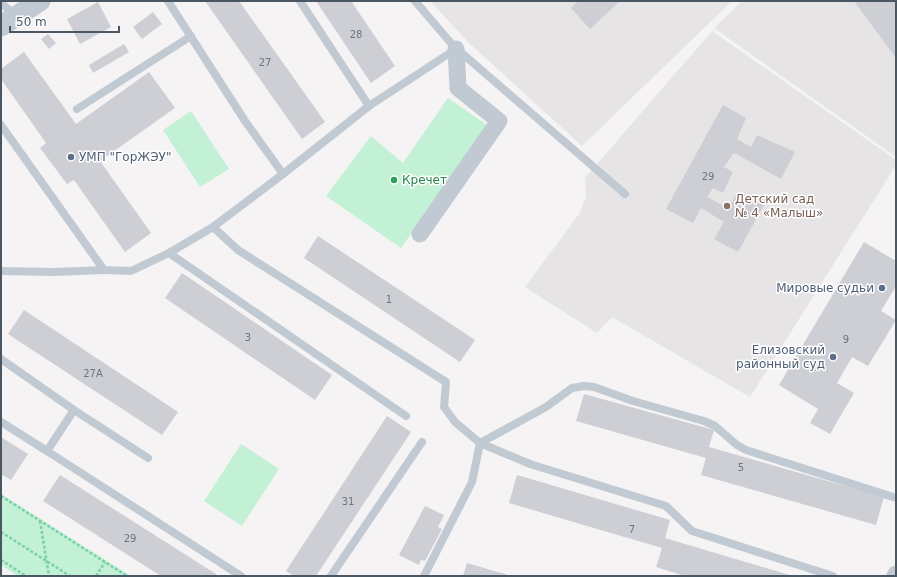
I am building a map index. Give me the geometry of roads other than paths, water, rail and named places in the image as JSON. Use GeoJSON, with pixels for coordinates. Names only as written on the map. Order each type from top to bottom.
{"type":"FeatureCollection","features":[{"type":"Feature","properties":{"kind":"street"},"geometry":{"type":"LineString","coordinates":[[6,15],[40,1]]}},
{"type":"Feature","properties":{"kind":"street"},"geometry":{"type":"LineString","coordinates":[[420,234],[499,121],[458,88],[456,48]]}},
{"type":"Feature","properties":{"kind":"lane"},"geometry":{"type":"LineString","coordinates":[[168,1],[245,121],[283,174]]}},
{"type":"Feature","properties":{"kind":"lane"},"geometry":{"type":"LineString","coordinates":[[300,1],[369,106]]}},
{"type":"Feature","properties":{"kind":"lane"},"geometry":{"type":"LineString","coordinates":[[415,1],[456,48],[625,194]]}},
{"type":"Feature","properties":{"kind":"lane"},"geometry":{"type":"LineString","coordinates":[[77,109],[191,36]]}},
{"type":"Feature","properties":{"kind":"lane"},"geometry":{"type":"LineString","coordinates":[[1,271],[131,271],[169,254],[213,227],[369,106],[456,48]]}},
{"type":"Feature","properties":{"kind":"lane"},"geometry":{"type":"LineString","coordinates":[[1,125],[104,270]]}},
{"type":"Feature","properties":{"kind":"lane"},"geometry":{"type":"LineString","coordinates":[[213,227],[238,250],[446,382],[444,407],[455,422],[480,443],[530,464],[666,506],[692,532],[832,576]]}},
{"type":"Feature","properties":{"kind":"lane"},"geometry":{"type":"LineString","coordinates":[[169,254],[406,416]]}},
{"type":"Feature","properties":{"kind":"lane"},"geometry":{"type":"LineString","coordinates":[[1,358],[74,410],[148,458]]}},
{"type":"Feature","properties":{"kind":"lane"},"geometry":{"type":"LineString","coordinates":[[424,576],[472,482],[480,443],[546,407],[572,388],[584,386],[594,387],[633,401],[704,421],[715,426],[737,445],[746,450],[896,498]]}},
{"type":"Feature","properties":{"kind":"lane"},"geometry":{"type":"LineString","coordinates":[[46,451],[74,410]]}},
{"type":"Feature","properties":{"kind":"lane"},"geometry":{"type":"LineString","coordinates":[[1,422],[241,576]]}},
{"type":"Feature","properties":{"kind":"lane"},"geometry":{"type":"LineString","coordinates":[[331,576],[422,442]]}},
{"type":"Feature","properties":{"kind":"place","name":"УМП \"ГорЖЭУ\""},"geometry":{"type":"Point","coordinates":[71,157]}},
{"type":"Feature","properties":{"kind":"place","name":"Кречет"},"geometry":{"type":"Point","coordinates":[394,180]}},
{"type":"Feature","properties":{"kind":"place","name":"Детский сад № 4 «Малыш»"},"geometry":{"type":"Point","coordinates":[727,206]}},
{"type":"Feature","properties":{"kind":"place","name":"Мировые судьи"},"geometry":{"type":"Point","coordinates":[882,288]}},
{"type":"Feature","properties":{"kind":"place","name":"Елизовский районный суд"},"geometry":{"type":"Point","coordinates":[833,357]}}]}
